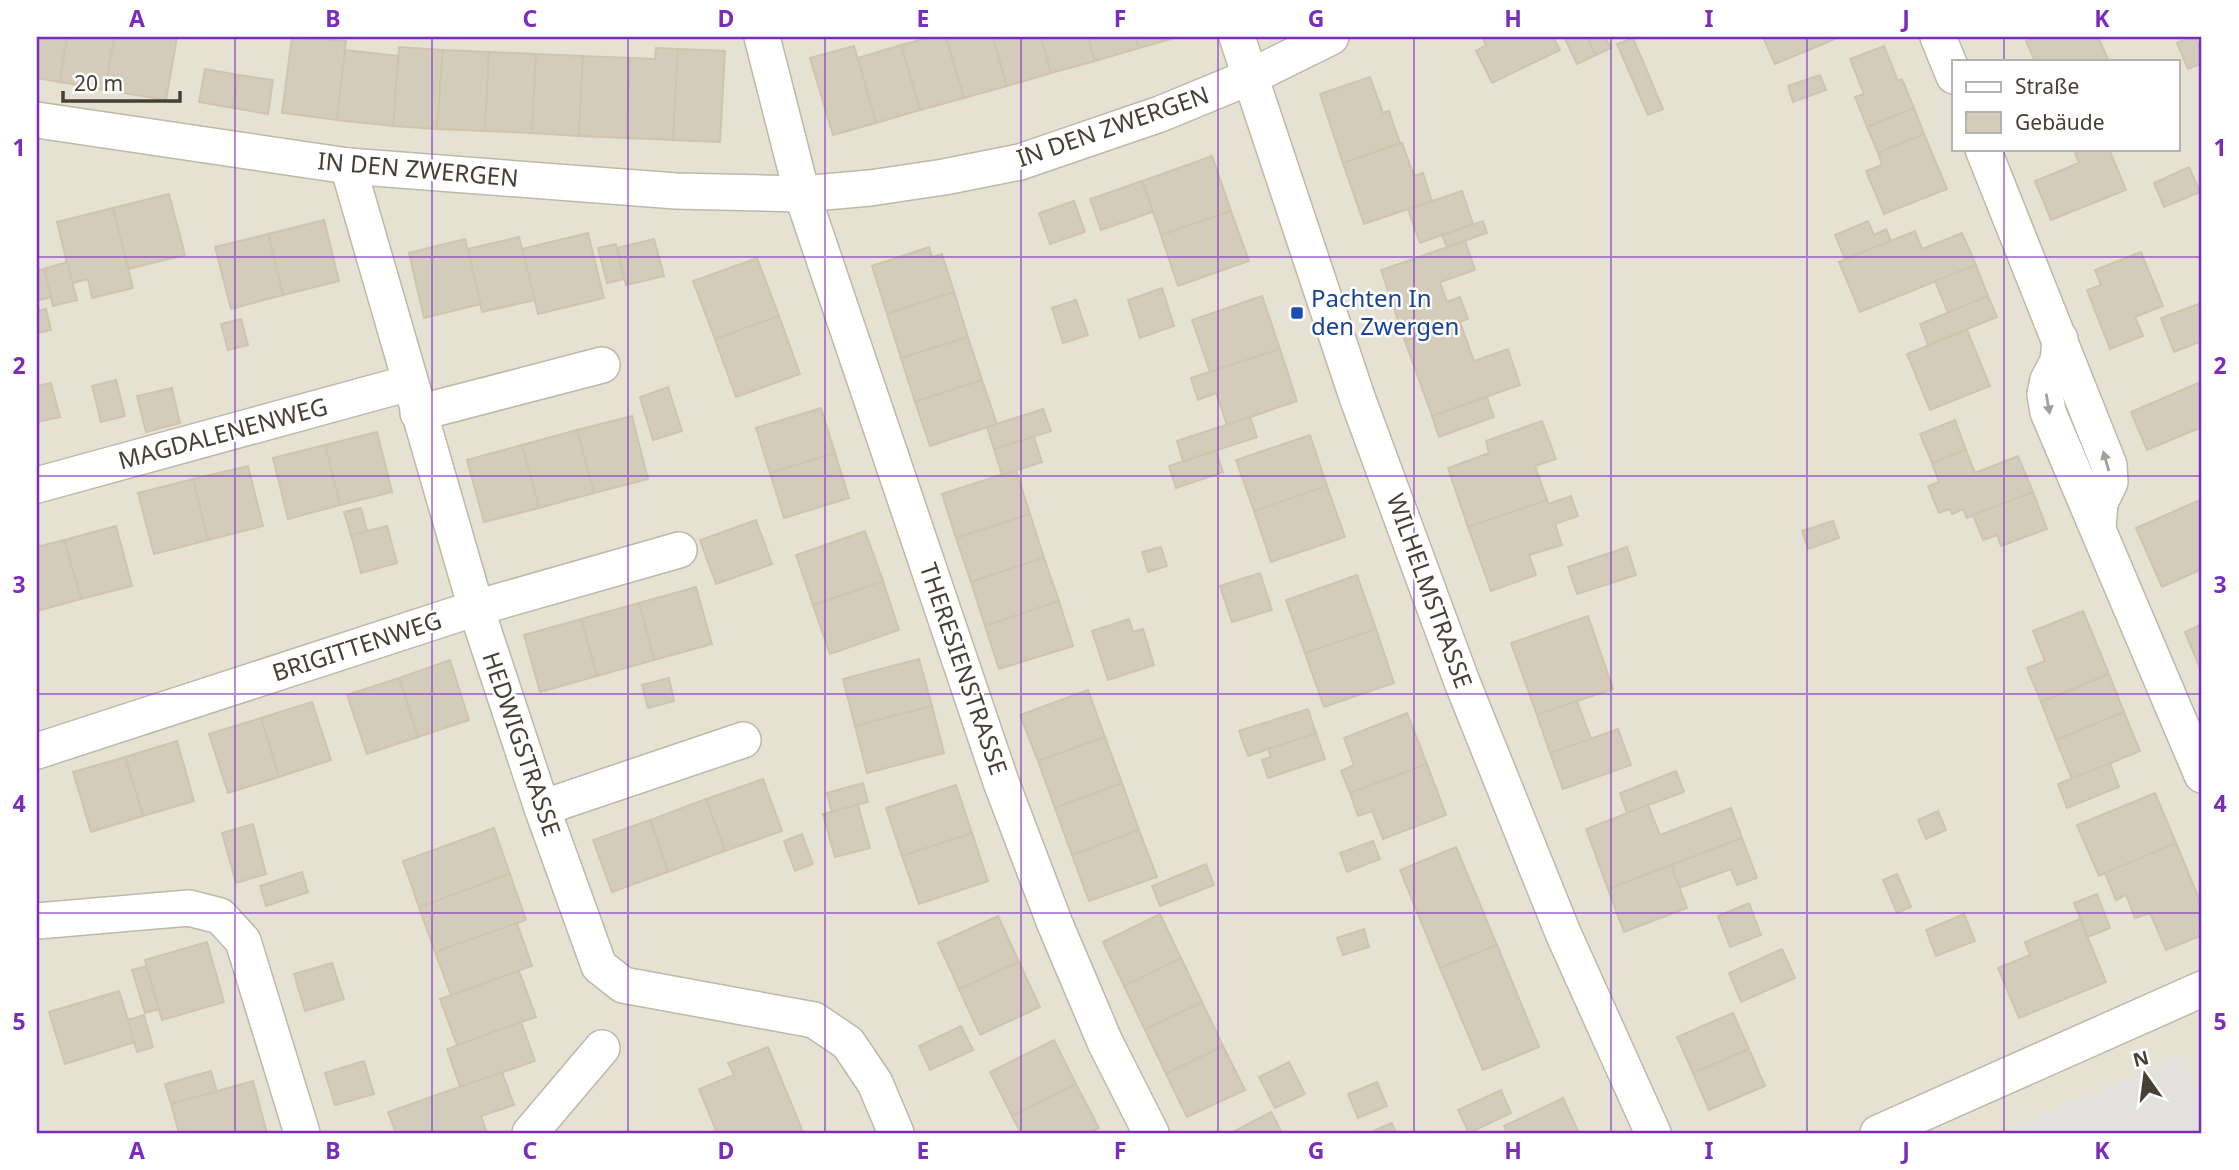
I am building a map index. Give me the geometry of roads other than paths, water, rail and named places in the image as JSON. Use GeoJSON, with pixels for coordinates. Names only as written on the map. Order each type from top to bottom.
{"type":"FeatureCollection","features":[{"type":"Feature","properties":{"kind":"street"},"geometry":{"type":"LineString","coordinates":[[762,37],[802,194]]}},
{"type":"Feature","properties":{"kind":"street","name":"WILHELMSTRASSE"},"geometry":{"type":"LineString","coordinates":[[1237,37],[1357,397],[1462,682],[1563,933],[1653,1133]]}},
{"type":"Feature","properties":{"kind":"street","name":"IN DEN ZWERGEN"},"geometry":{"type":"LineString","coordinates":[[37,120],[348,166],[676,191],[802,194],[882,186],[1020,162],[1103,136],[1251,77],[1331,37]]}},
{"type":"Feature","properties":{"kind":"street"},"geometry":{"type":"LineString","coordinates":[[1938,37],[1952,71]]}},
{"type":"Feature","properties":{"kind":"street"},"geometry":{"type":"LineString","coordinates":[[1983,150],[2109,465],[2110,482],[2100,503],[2098,527],[2202,775]]}},
{"type":"Feature","properties":{"kind":"street","name":"HEDWIGSTRASSE"},"geometry":{"type":"LineString","coordinates":[[348,166],[476,608],[542,808],[599,966],[623,985],[814,1020],[848,1043],[875,1083],[896,1133]]}},
{"type":"Feature","properties":{"kind":"street","name":"THERESIENSTRASSE"},"geometry":{"type":"LineString","coordinates":[[802,194],[1001,782],[1055,923],[1105,1042],[1150,1133]]}},
{"type":"Feature","properties":{"kind":"street","name":"MAGDALENENWEG"},"geometry":{"type":"LineString","coordinates":[[37,485],[414,398],[602,365]]}},
{"type":"Feature","properties":{"kind":"street","name":"BRIGITTENWEG"},"geometry":{"type":"LineString","coordinates":[[37,751],[476,608],[680,550]]}},
{"type":"Feature","properties":{"kind":"street"},"geometry":{"type":"LineString","coordinates":[[542,808],[743,740]]}},
{"type":"Feature","properties":{"kind":"street"},"geometry":{"type":"LineString","coordinates":[[37,921],[190,908],[220,916],[243,941],[302,1133]]}},
{"type":"Feature","properties":{"kind":"street"},"geometry":{"type":"LineString","coordinates":[[1878,1133],[2202,989]]}},
{"type":"Feature","properties":{"kind":"street"},"geometry":{"type":"LineString","coordinates":[[530,1133],[602,1048]]}},
{"type":"Feature","properties":{"kind":"place","name":"Pachten In den Zwergen"},"geometry":{"type":"Point","coordinates":[1297,313]}}]}
